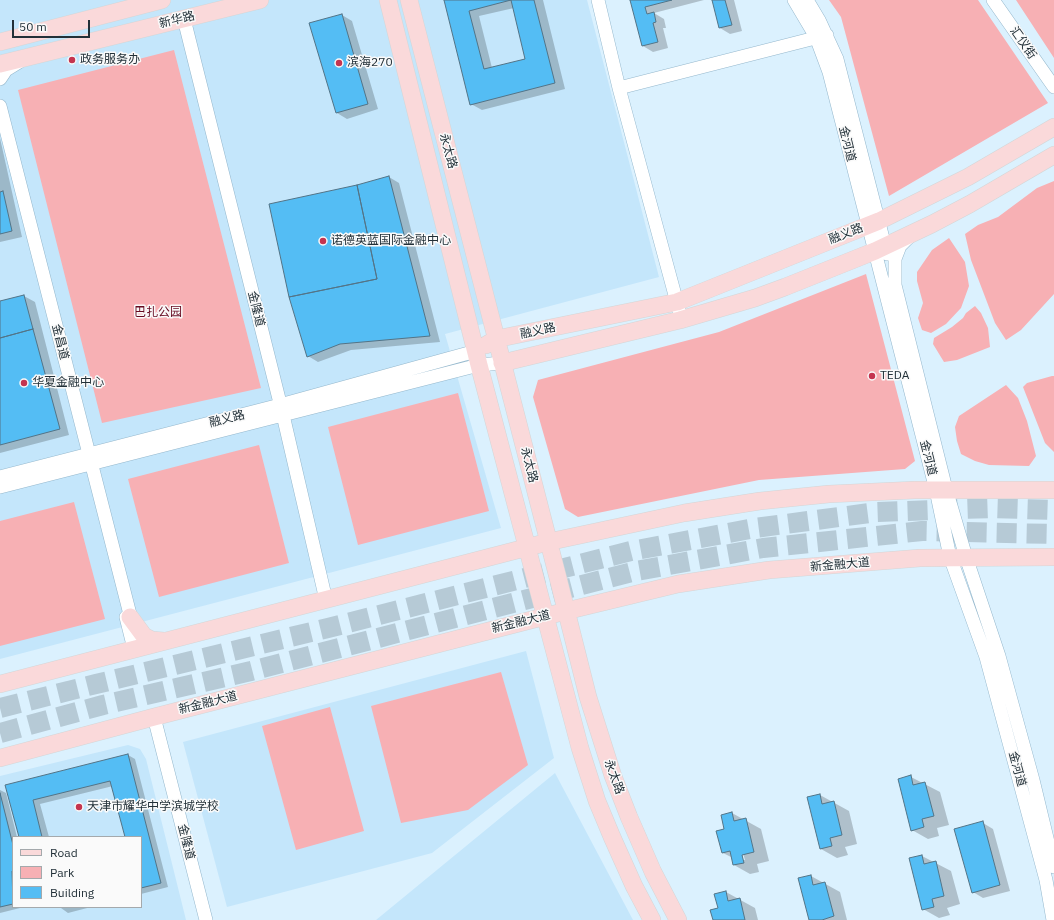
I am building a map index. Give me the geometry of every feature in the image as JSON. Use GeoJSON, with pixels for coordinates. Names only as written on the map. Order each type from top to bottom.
{"type":"FeatureCollection","features":[{"type":"Feature","properties":{"kind":"main road","name":"新华路"},"geometry":{"type":"LineString","coordinates":[[0,42],[162,0]]}},
{"type":"Feature","properties":{"kind":"main road","name":"新华路"},"geometry":{"type":"LineString","coordinates":[[0,64],[260,0]]}},
{"type":"Feature","properties":{"kind":"main road","name":"永太路"},"geometry":{"type":"LineString","coordinates":[[388,0],[477,358],[527,548],[540,616],[597,801],[634,886],[652,920]]}},
{"type":"Feature","properties":{"kind":"main road","name":"永太路"},"geometry":{"type":"LineString","coordinates":[[409,0],[588,698],[613,776],[641,846],[678,920]]}},
{"type":"Feature","properties":{"kind":"main road","name":"融义路"},"geometry":{"type":"LineString","coordinates":[[477,358],[496,339],[677,302],[876,224],[968,177],[1054,127]]}},
{"type":"Feature","properties":{"kind":"main road","name":"融义路"},"geometry":{"type":"LineString","coordinates":[[502,363],[680,320],[755,298],[917,232],[970,204],[1054,155]]}},
{"type":"Feature","properties":{"kind":"main road"},"geometry":{"type":"LineString","coordinates":[[512,401],[511,383],[518,368],[537,354]]}},
{"type":"Feature","properties":{"kind":"main road"},"geometry":{"type":"LineString","coordinates":[[0,684],[548,542],[684,513],[760,501],[829,494],[915,490],[1054,490]]}},
{"type":"Feature","properties":{"kind":"main road","name":"新金融大道"},"geometry":{"type":"LineString","coordinates":[[0,758],[540,616],[678,584],[769,570],[920,558],[1054,557]]}},
{"type":"Feature","properties":{"kind":"main road"},"geometry":{"type":"LineString","coordinates":[[540,616],[556,601],[558,594],[558,578]]}},
{"type":"Feature","properties":{"kind":"main road"},"geometry":{"type":"LineString","coordinates":[[130,617],[144,636],[152,640],[164,641]]}},
{"type":"Feature","properties":{"kind":"street"},"geometry":{"type":"LineString","coordinates":[[598,0],[619,88],[677,302],[680,320]]}},
{"type":"Feature","properties":{"kind":"street","name":"金河道"},"geometry":{"type":"LineString","coordinates":[[794,0],[836,59],[842,76],[876,224],[880,248],[958,557],[1046,880],[1053,920]]}},
{"type":"Feature","properties":{"kind":"street","name":"金河道"},"geometry":{"type":"LineString","coordinates":[[807,0],[821,36],[828,72],[861,199],[876,224]]}},
{"type":"Feature","properties":{"kind":"street","name":"汇仪街"},"geometry":{"type":"LineString","coordinates":[[993,0],[1054,87]]}},
{"type":"Feature","properties":{"kind":"street","name":"金隆道"},"geometry":{"type":"LineString","coordinates":[[184,19],[282,410],[326,600]]}},
{"type":"Feature","properties":{"kind":"street"},"geometry":{"type":"LineString","coordinates":[[619,88],[821,36]]}},
{"type":"Feature","properties":{"kind":"street"},"geometry":{"type":"LineString","coordinates":[[0,79],[6,70],[26,58]]}},
{"type":"Feature","properties":{"kind":"street","name":"金昌道"},"geometry":{"type":"LineString","coordinates":[[0,106],[85,441],[85,459]]}},
{"type":"Feature","properties":{"kind":"street","name":"金昌道"},"geometry":{"type":"LineString","coordinates":[[0,125],[85,459],[136,648]]}},
{"type":"Feature","properties":{"kind":"street"},"geometry":{"type":"LineString","coordinates":[[876,224],[890,232],[900,235],[917,232]]}},
{"type":"Feature","properties":{"kind":"street"},"geometry":{"type":"LineString","coordinates":[[917,232],[904,241],[897,252],[895,259],[895,285],[941,490]]}},
{"type":"Feature","properties":{"kind":"street","name":"金河道"},"geometry":{"type":"LineString","coordinates":[[880,248],[895,285]]}},
{"type":"Feature","properties":{"kind":"street","name":"融义路"},"geometry":{"type":"LineString","coordinates":[[0,487],[85,459],[282,410],[477,358],[502,363]]}},
{"type":"Feature","properties":{"kind":"street"},"geometry":{"type":"LineString","coordinates":[[85,459],[95,482],[130,617],[136,648]]}},
{"type":"Feature","properties":{"kind":"street","name":"融义路"},"geometry":{"type":"LineString","coordinates":[[0,477],[65,465]]}},
{"type":"Feature","properties":{"kind":"street","name":"金河道"},"geometry":{"type":"LineString","coordinates":[[958,557],[999,656],[1033,780],[1054,867]]}},
{"type":"Feature","properties":{"kind":"street","name":"金隆道"},"geometry":{"type":"LineString","coordinates":[[154,717],[206,920]]}},
{"type":"Feature","properties":{"kind":"shaded area"},"geometry":{"type":"Polygon","coordinates":[[[0,0],[587,0],[659,277],[445,334],[501,528],[0,659],[0,0]]]}},
{"type":"Feature","properties":{"kind":"shaded area"},"geometry":{"type":"Polygon","coordinates":[[[526,651],[554,758],[432,853],[227,907],[183,742],[526,651]]]}},
{"type":"Feature","properties":{"kind":"shaded area","name":"天津市耀华中学滨城学校"},"geometry":{"type":"Polygon","coordinates":[[[128,745],[140,749],[146,759],[186,920],[0,920],[0,776],[128,745]]]}},
{"type":"Feature","properties":{"kind":"shaded area"},"geometry":{"type":"Polygon","coordinates":[[[555,773],[633,920],[376,920],[555,773]]]}},
{"type":"Feature","properties":{"kind":"green space"},"geometry":{"type":"Polygon","coordinates":[[[829,0],[978,0],[1048,103],[889,196],[841,17],[829,0]]]}},
{"type":"Feature","properties":{"kind":"green space"},"geometry":{"type":"Polygon","coordinates":[[[1016,0],[1054,0],[1054,58],[1016,0]]]}},
{"type":"Feature","properties":{"kind":"green space","name":"巴扎公园"},"geometry":{"type":"Polygon","coordinates":[[[174,50],[261,388],[102,423],[18,90],[174,50]]]}},
{"type":"Feature","properties":{"kind":"green space"},"geometry":{"type":"Polygon","coordinates":[[[1054,181],[1054,294],[1021,330],[1006,340],[995,323],[971,260],[965,234],[978,225],[998,217],[1037,188],[1054,181]]]}},
{"type":"Feature","properties":{"kind":"green space"},"geometry":{"type":"Polygon","coordinates":[[[949,238],[965,262],[969,286],[961,308],[946,324],[931,333],[922,330],[918,318],[923,303],[917,281],[917,272],[932,250],[949,238]]]}},
{"type":"Feature","properties":{"kind":"green space"},"geometry":{"type":"Polygon","coordinates":[[[866,274],[915,461],[905,469],[759,480],[578,517],[565,509],[533,397],[538,380],[719,332],[866,274]]]}},
{"type":"Feature","properties":{"kind":"green space"},"geometry":{"type":"Polygon","coordinates":[[[975,306],[981,313],[988,328],[990,347],[957,360],[944,362],[933,344],[934,338],[952,327],[975,306]]]}},
{"type":"Feature","properties":{"kind":"green space"},"geometry":{"type":"Polygon","coordinates":[[[1054,376],[1054,452],[1045,443],[1023,387],[1027,383],[1054,376]]]}},
{"type":"Feature","properties":{"kind":"green space"},"geometry":{"type":"Polygon","coordinates":[[[1006,385],[1018,398],[1027,421],[1036,456],[1029,466],[989,465],[975,461],[961,454],[957,441],[955,427],[959,416],[1006,385]]]}},
{"type":"Feature","properties":{"kind":"green space"},"geometry":{"type":"Polygon","coordinates":[[[458,393],[489,511],[358,545],[328,427],[458,393]]]}},
{"type":"Feature","properties":{"kind":"green space"},"geometry":{"type":"Polygon","coordinates":[[[259,445],[289,563],[159,597],[128,479],[259,445]]]}},
{"type":"Feature","properties":{"kind":"green space"},"geometry":{"type":"Polygon","coordinates":[[[74,502],[105,619],[0,646],[0,521],[74,502]]]}},
{"type":"Feature","properties":{"kind":"green space"},"geometry":{"type":"Polygon","coordinates":[[[501,672],[528,765],[468,810],[401,823],[371,706],[501,672]]]}},
{"type":"Feature","properties":{"kind":"green space"},"geometry":{"type":"Polygon","coordinates":[[[330,707],[364,831],[296,850],[262,726],[330,707]]]}},
{"type":"Feature","properties":{"kind":"building"},"geometry":{"type":"Polygon","coordinates":[[[444,0],[511,0],[534,0],[555,83],[470,105],[444,0]],[[511,0],[469,11],[484,69],[525,59],[511,0]]]}},
{"type":"Feature","properties":{"kind":"building"},"geometry":{"type":"Polygon","coordinates":[[[630,0],[672,0],[645,7],[647,14],[654,12],[656,22],[653,23],[658,42],[642,46],[630,0]]]}},
{"type":"Feature","properties":{"kind":"building"},"geometry":{"type":"Polygon","coordinates":[[[712,0],[725,0],[732,25],[719,28],[712,0]]]}},
{"type":"Feature","properties":{"kind":"building","name":"滨海270"},"geometry":{"type":"Polygon","coordinates":[[[342,14],[368,104],[336,113],[309,23],[342,14]]]}},
{"type":"Feature","properties":{"kind":"building"},"geometry":{"type":"Polygon","coordinates":[[[389,176],[430,336],[340,344],[307,357],[289,297],[377,279],[357,185],[389,176]]]}},
{"type":"Feature","properties":{"kind":"building","name":"诺德英蓝国际金融中心"},"geometry":{"type":"Polygon","coordinates":[[[357,185],[377,279],[289,297],[269,204],[357,185]]]}},
{"type":"Feature","properties":{"kind":"building"},"geometry":{"type":"Polygon","coordinates":[[[3,191],[12,231],[0,234],[0,192],[3,191]]]}},
{"type":"Feature","properties":{"kind":"building"},"geometry":{"type":"Polygon","coordinates":[[[24,295],[33,329],[0,338],[0,301],[24,295]]]}},
{"type":"Feature","properties":{"kind":"building","name":"华夏金融中心"},"geometry":{"type":"Polygon","coordinates":[[[33,329],[60,429],[0,445],[0,338],[33,329]]]}},
{"type":"Feature","properties":{"kind":"building"},"geometry":{"type":"Polygon","coordinates":[[[128,754],[161,883],[142,888],[142,836],[125,836],[110,781],[33,800],[42,836],[19,836],[5,785],[128,754]]]}},
{"type":"Feature","properties":{"kind":"building"},"geometry":{"type":"Polygon","coordinates":[[[911,775],[913,785],[925,782],[934,816],[922,819],[924,827],[911,831],[898,779],[911,775]]]}},
{"type":"Feature","properties":{"kind":"building"},"geometry":{"type":"Polygon","coordinates":[[[0,793],[12,841],[12,904],[0,907],[0,793]]]}},
{"type":"Feature","properties":{"kind":"building"},"geometry":{"type":"Polygon","coordinates":[[[820,794],[822,804],[834,801],[842,835],[830,838],[832,846],[820,849],[807,797],[820,794]]]}},
{"type":"Feature","properties":{"kind":"building"},"geometry":{"type":"Polygon","coordinates":[[[732,812],[734,821],[746,818],[754,852],[742,855],[744,863],[733,865],[730,851],[722,853],[716,831],[724,829],[721,815],[732,812]]]}},
{"type":"Feature","properties":{"kind":"building"},"geometry":{"type":"Polygon","coordinates":[[[983,821],[1000,885],[972,893],[954,829],[983,821]]]}},
{"type":"Feature","properties":{"kind":"building"},"geometry":{"type":"Polygon","coordinates":[[[922,855],[924,864],[936,861],[944,896],[932,899],[934,907],[922,910],[909,858],[922,855]]]}},
{"type":"Feature","properties":{"kind":"building"},"geometry":{"type":"Polygon","coordinates":[[[811,875],[813,885],[825,882],[834,916],[822,920],[809,920],[798,878],[811,875]]]}},
{"type":"Feature","properties":{"kind":"building"},"geometry":{"type":"Polygon","coordinates":[[[726,891],[728,901],[740,898],[745,920],[713,920],[710,910],[718,908],[714,894],[726,891]]]}},
{"type":"Feature","properties":{"kind":"tunnel"},"geometry":{"type":"LineString","coordinates":[[0,708],[328,628],[631,551],[755,528],[877,512],[993,508],[1054,510]]}},
{"type":"Feature","properties":{"kind":"tunnel"},"geometry":{"type":"LineString","coordinates":[[0,733],[103,705],[251,671],[636,571],[763,548],[922,531],[1054,534]]}},
{"type":"Feature","properties":{"kind":"place","name":"政务服务办"},"geometry":{"type":"Point","coordinates":[72,60]}},
{"type":"Feature","properties":{"kind":"place","name":"滨海270"},"geometry":{"type":"Point","coordinates":[339,63]}},
{"type":"Feature","properties":{"kind":"place","name":"诺德英蓝国际金融中心"},"geometry":{"type":"Point","coordinates":[323,241]}},
{"type":"Feature","properties":{"kind":"place","name":"TEDA"},"geometry":{"type":"Point","coordinates":[872,376]}},
{"type":"Feature","properties":{"kind":"place","name":"华夏金融中心"},"geometry":{"type":"Point","coordinates":[24,383]}},
{"type":"Feature","properties":{"kind":"place","name":"天津市耀华中学滨城学校"},"geometry":{"type":"Point","coordinates":[79,807]}}]}
